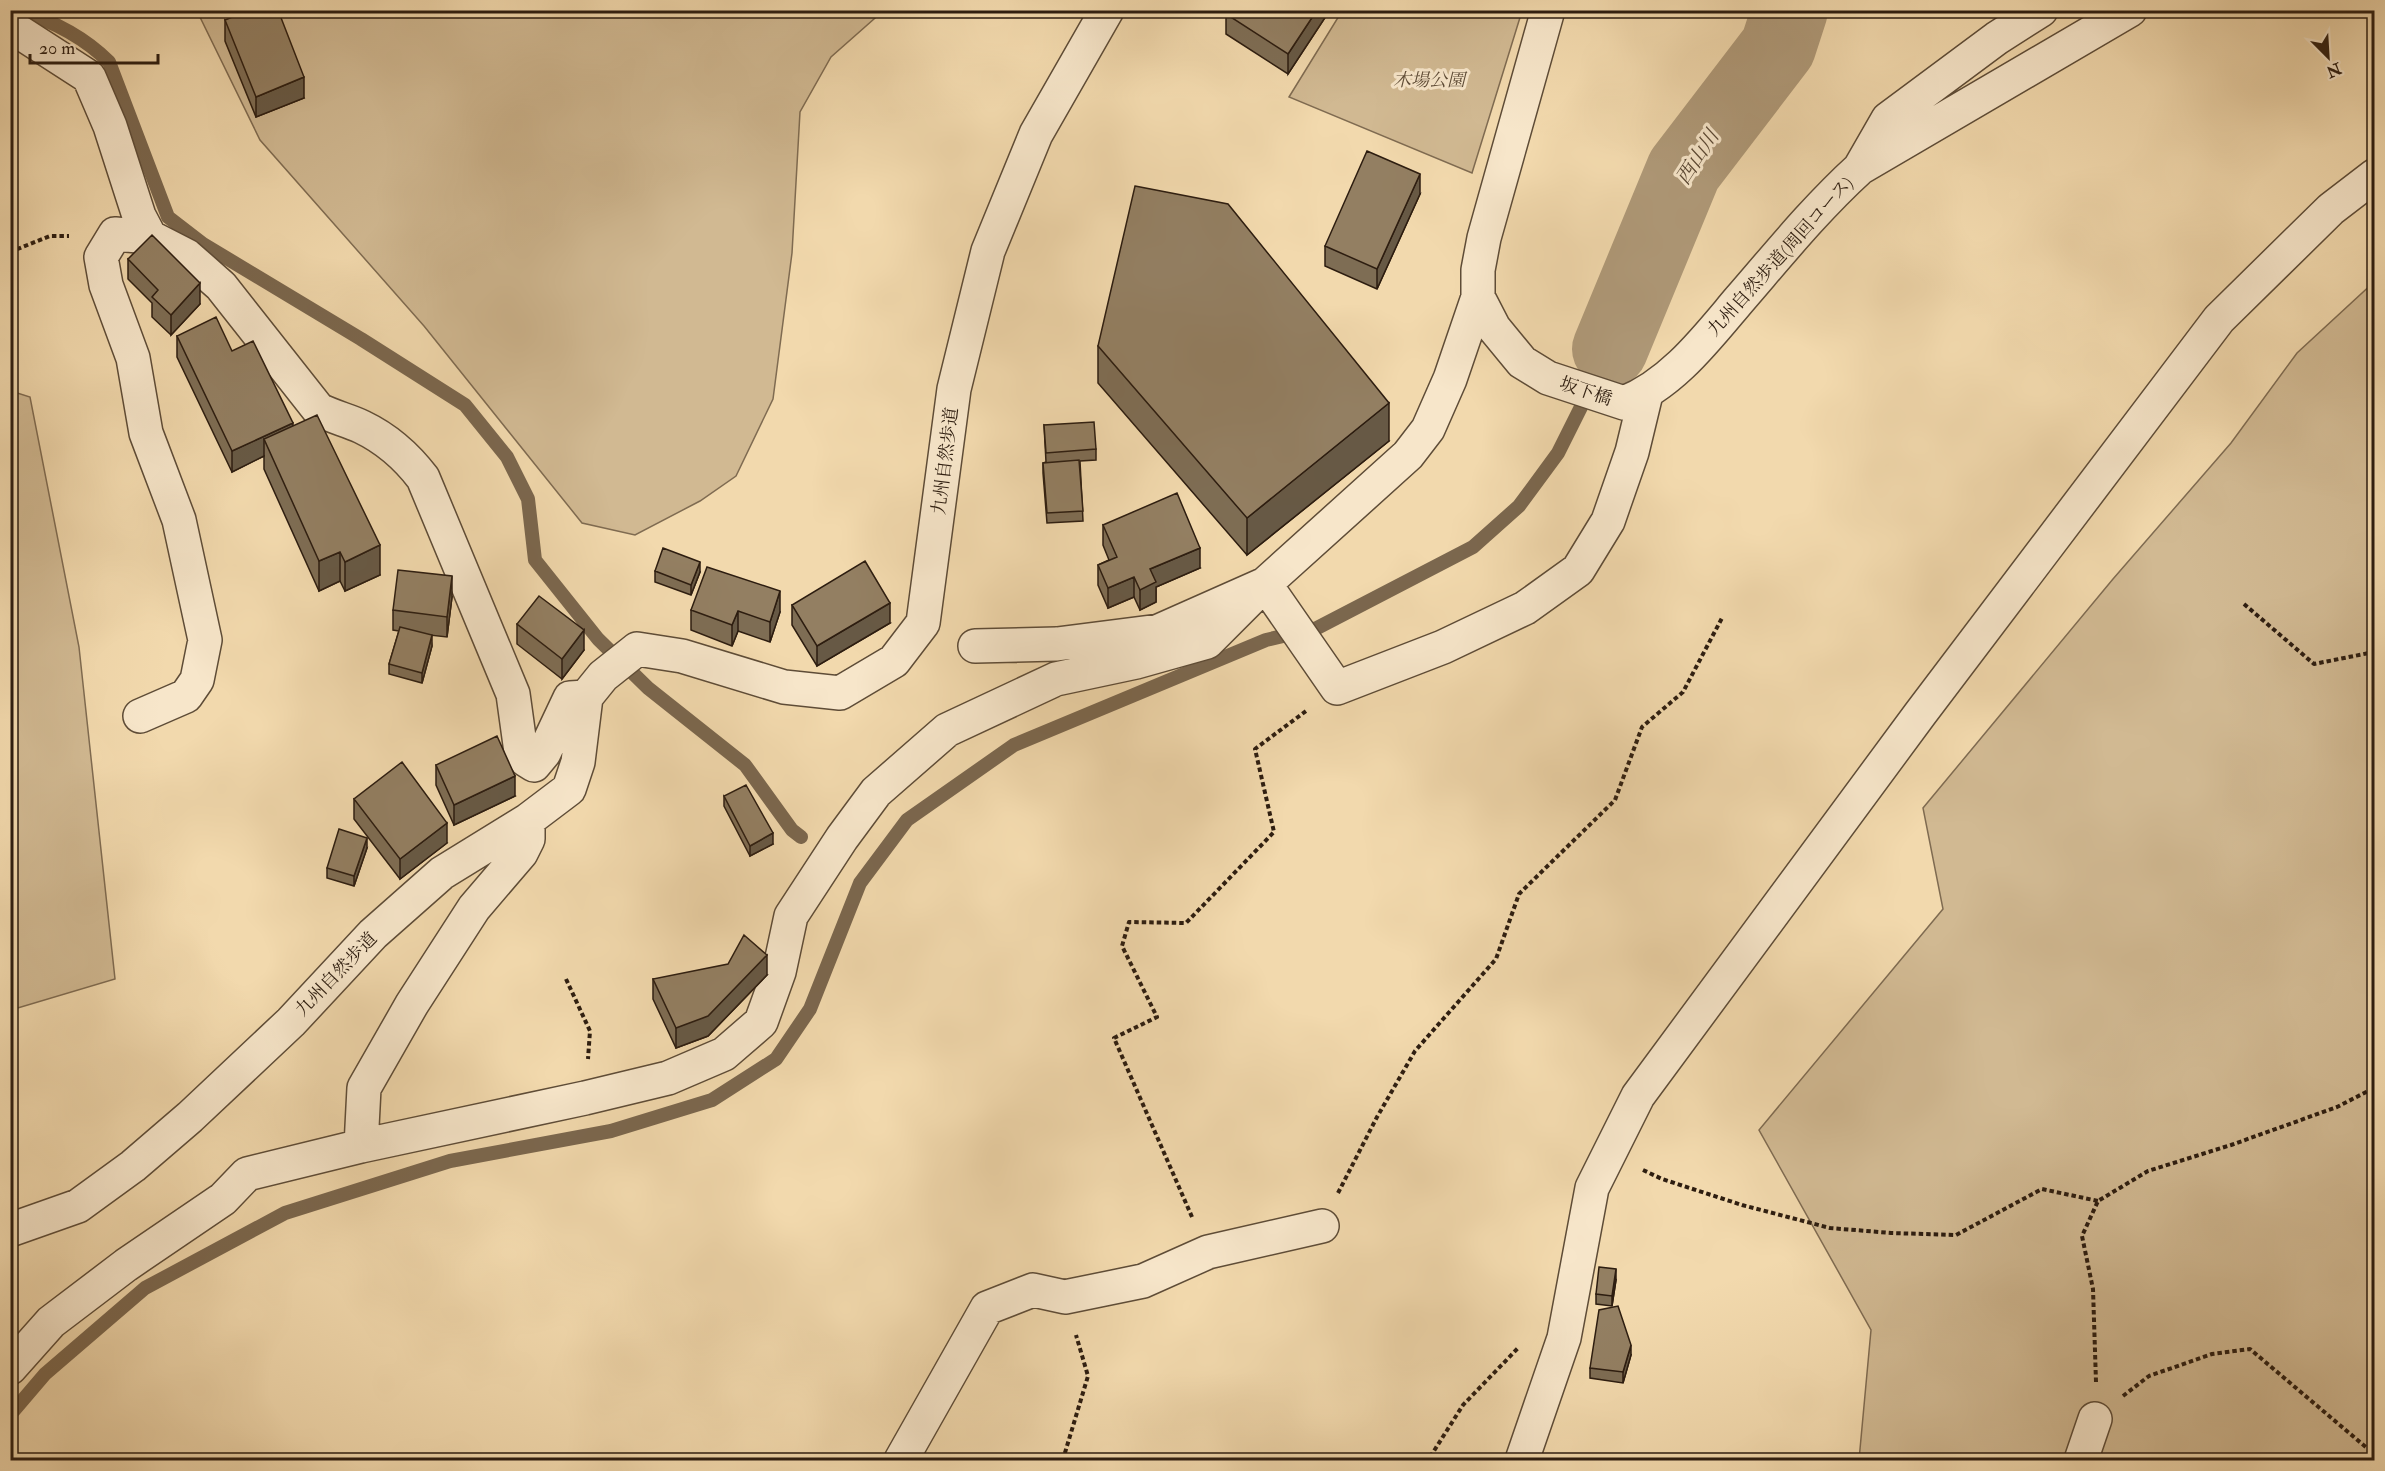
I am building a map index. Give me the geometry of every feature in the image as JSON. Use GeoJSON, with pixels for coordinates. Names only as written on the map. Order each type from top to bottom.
{"type":"FeatureCollection","features":[{"type":"Feature","properties":{"kind":"street","name":"九州自然歩道"},"geometry":{"type":"LineString","coordinates":[[10,1230],[78,1206],[133,1166],[291,1022],[373,934],[442,873],[528,820],[569,789],[578,762],[594,686],[637,649],[682,656],[784,687],[840,693],[894,661],[923,623],[954,389],[988,251],[1036,134],[1107,10]]}},
{"type":"Feature","properties":{"kind":"street"},"geometry":{"type":"LineString","coordinates":[[10,1368],[51,1322],[135,1258],[223,1199],[247,1174],[361,1146],[669,1078],[724,1054],[761,1022],[779,972],[791,916],[842,838],[876,792],[947,730],[1056,680],[1136,662],[1207,642],[1265,584],[1408,455],[1428,429],[1450,379],[1478,297],[1478,270],[1484,238],[1548,10]]}},
{"type":"Feature","properties":{"kind":"street"},"geometry":{"type":"LineString","coordinates":[[1860,168],[1888,119],[1997,38],[2041,10]]}},
{"type":"Feature","properties":{"kind":"street","name":"九州自然歩道(周回コース)"},"geometry":{"type":"LineString","coordinates":[[1635,399],[1695,351],[1826,199],[1860,168],[2130,10]]}},
{"type":"Feature","properties":{"kind":"street"},"geometry":{"type":"LineString","coordinates":[[10,26],[88,76],[110,126],[140,216],[150,237]]}},
{"type":"Feature","properties":{"kind":"street"},"geometry":{"type":"LineString","coordinates":[[1522,1461],[1564,1338],[1592,1188],[1638,1096],[1699,1009],[2219,319],[2331,209],[2374,176]]}},
{"type":"Feature","properties":{"kind":"street"},"geometry":{"type":"LineString","coordinates":[[140,716],[186,696],[197,680],[205,640],[179,520],[146,433],[133,358],[105,285],[101,257],[115,234],[150,237],[187,256],[221,286],[318,409],[334,418],[362,426],[406,457],[423,478],[513,694],[521,752],[526,760],[534,765],[544,753],[570,698],[594,686]]}},
{"type":"Feature","properties":{"kind":"street","name":"坂下橋"},"geometry":{"type":"LineString","coordinates":[[1478,297],[1494,328],[1522,362],[1548,378],[1635,399]]}},
{"type":"Feature","properties":{"kind":"street"},"geometry":{"type":"LineString","coordinates":[[1265,584],[1337,688],[1443,647],[1525,608],[1578,570],[1608,520],[1632,452],[1635,399]]}},
{"type":"Feature","properties":{"kind":"street"},"geometry":{"type":"LineString","coordinates":[[975,646],[1058,644],[1159,631],[1265,584]]}},
{"type":"Feature","properties":{"kind":"street"},"geometry":{"type":"LineString","coordinates":[[361,1146],[364,1088],[412,1004],[474,908],[521,853],[528,839],[528,820]]}},
{"type":"Feature","properties":{"kind":"street"},"geometry":{"type":"LineString","coordinates":[[901,1461],[987,1308],[1033,1290],[1065,1297],[1143,1281],[1208,1252],[1322,1226]]}},
{"type":"Feature","properties":{"kind":"street"},"geometry":{"type":"LineString","coordinates":[[2081,1461],[2095,1419]]}},
{"type":"Feature","properties":{"kind":"path"},"geometry":{"type":"LineString","coordinates":[[10,252],[50,236],[115,234]]}},
{"type":"Feature","properties":{"kind":"path"},"geometry":{"type":"LineString","coordinates":[[2244,604],[2314,664],[2374,652]]}},
{"type":"Feature","properties":{"kind":"path"},"geometry":{"type":"LineString","coordinates":[[1322,1226],[1377,1116],[1416,1051],[1496,959],[1519,894],[1615,800],[1642,727],[1683,692],[1722,618]]}},
{"type":"Feature","properties":{"kind":"path"},"geometry":{"type":"LineString","coordinates":[[1208,1252],[1114,1038],[1157,1017],[1122,946],[1130,922],[1186,923],[1274,832],[1255,749],[1337,688]]}},
{"type":"Feature","properties":{"kind":"path"},"geometry":{"type":"LineString","coordinates":[[566,979],[590,1031],[585,1098]]}},
{"type":"Feature","properties":{"kind":"path"},"geometry":{"type":"LineString","coordinates":[[2095,1419],[2097,1358],[2093,1289],[2082,1236],[2098,1201],[2148,1171],[2326,1111],[2374,1088]]}},
{"type":"Feature","properties":{"kind":"path"},"geometry":{"type":"LineString","coordinates":[[1609,1154],[1662,1179],[1830,1228],[1956,1235],[2042,1189],[2098,1201]]}},
{"type":"Feature","properties":{"kind":"path"},"geometry":{"type":"LineString","coordinates":[[1065,1297],[1088,1376],[1064,1456],[1066,1461]]}},
{"type":"Feature","properties":{"kind":"path"},"geometry":{"type":"LineString","coordinates":[[1423,1461],[1432,1454],[1463,1405],[1527,1338],[1564,1338]]}},
{"type":"Feature","properties":{"kind":"path"},"geometry":{"type":"LineString","coordinates":[[2095,1419],[2149,1376],[2211,1354],[2250,1349],[2374,1454]]}},
{"type":"Feature","properties":{"kind":"green space"},"geometry":{"type":"Polygon","coordinates":[[[197,11],[883,11],[831,57],[800,112],[792,253],[773,399],[736,476],[700,501],[635,535],[582,523],[424,326],[260,140],[197,11]]]}},
{"type":"Feature","properties":{"kind":"green space","name":"木場公園"},"geometry":{"type":"Polygon","coordinates":[[[1342,11],[1522,11],[1472,173],[1289,97],[1342,11]]]}},
{"type":"Feature","properties":{"kind":"green space"},"geometry":{"type":"Polygon","coordinates":[[[2374,282],[2374,1460],[1859,1460],[1871,1330],[1759,1130],[1943,909],[1923,808],[2113,579],[2231,443],[2297,353],[2374,282]]]}},
{"type":"Feature","properties":{"kind":"green space"},"geometry":{"type":"Polygon","coordinates":[[[11,391],[30,397],[79,647],[115,979],[11,1010],[11,391]]]}},
{"type":"Feature","properties":{"kind":"building"},"geometry":{"type":"Polygon","coordinates":[[[250,10],[278,10],[304,77],[256,97],[225,20],[250,10]]]}},
{"type":"Feature","properties":{"kind":"building"},"geometry":{"type":"Polygon","coordinates":[[[1228,10],[1317,10],[1288,54],[1226,14],[1228,10]]]}},
{"type":"Feature","properties":{"kind":"building"},"geometry":{"type":"Polygon","coordinates":[[[1367,151],[1420,174],[1377,269],[1325,246],[1367,151]]]}},
{"type":"Feature","properties":{"kind":"building"},"geometry":{"type":"Polygon","coordinates":[[[1135,186],[1228,204],[1389,403],[1247,518],[1098,346],[1135,186]]]}},
{"type":"Feature","properties":{"kind":"building"},"geometry":{"type":"Polygon","coordinates":[[[152,235],[200,283],[171,315],[152,297],[158,290],[128,259],[152,235]]]}},
{"type":"Feature","properties":{"kind":"building"},"geometry":{"type":"Polygon","coordinates":[[[216,317],[232,351],[253,341],[293,423],[232,451],[177,336],[216,317]]]}},
{"type":"Feature","properties":{"kind":"building"},"geometry":{"type":"Polygon","coordinates":[[[317,415],[380,545],[345,562],[340,552],[319,561],[264,439],[317,415]]]}},
{"type":"Feature","properties":{"kind":"building"},"geometry":{"type":"Polygon","coordinates":[[[1094,422],[1096,449],[1046,453],[1044,425],[1094,422]]]}},
{"type":"Feature","properties":{"kind":"building"},"geometry":{"type":"Polygon","coordinates":[[[1079,460],[1083,511],[1047,513],[1043,463],[1079,460]]]}},
{"type":"Feature","properties":{"kind":"building"},"geometry":{"type":"Polygon","coordinates":[[[1177,493],[1200,548],[1150,569],[1156,582],[1140,590],[1134,577],[1108,588],[1098,565],[1117,557],[1103,525],[1177,493]]]}},
{"type":"Feature","properties":{"kind":"building"},"geometry":{"type":"Polygon","coordinates":[[[663,548],[700,562],[691,585],[655,571],[663,548]]]}},
{"type":"Feature","properties":{"kind":"building"},"geometry":{"type":"Polygon","coordinates":[[[865,561],[890,603],[817,646],[792,605],[865,561]]]}},
{"type":"Feature","properties":{"kind":"building"},"geometry":{"type":"Polygon","coordinates":[[[707,567],[780,591],[770,622],[738,611],[732,625],[691,610],[707,567]]]}},
{"type":"Feature","properties":{"kind":"building"},"geometry":{"type":"Polygon","coordinates":[[[398,570],[452,576],[447,617],[393,610],[398,570]]]}},
{"type":"Feature","properties":{"kind":"building"},"geometry":{"type":"Polygon","coordinates":[[[539,596],[584,630],[562,659],[517,624],[539,596]]]}},
{"type":"Feature","properties":{"kind":"building"},"geometry":{"type":"Polygon","coordinates":[[[400,627],[432,635],[422,673],[389,664],[400,627]]]}},
{"type":"Feature","properties":{"kind":"building"},"geometry":{"type":"Polygon","coordinates":[[[497,736],[515,776],[454,805],[436,765],[497,736]]]}},
{"type":"Feature","properties":{"kind":"building"},"geometry":{"type":"Polygon","coordinates":[[[402,762],[447,823],[400,859],[354,799],[402,762]]]}},
{"type":"Feature","properties":{"kind":"building"},"geometry":{"type":"Polygon","coordinates":[[[746,785],[773,833],[750,846],[724,796],[746,785]]]}},
{"type":"Feature","properties":{"kind":"building"},"geometry":{"type":"Polygon","coordinates":[[[339,829],[367,838],[354,876],[327,868],[339,829]]]}},
{"type":"Feature","properties":{"kind":"building"},"geometry":{"type":"Polygon","coordinates":[[[744,935],[767,955],[708,1016],[676,1028],[653,979],[728,964],[744,935]]]}},
{"type":"Feature","properties":{"kind":"building"},"geometry":{"type":"Polygon","coordinates":[[[1599,1267],[1616,1269],[1612,1296],[1596,1294],[1599,1267]]]}},
{"type":"Feature","properties":{"kind":"building"},"geometry":{"type":"Polygon","coordinates":[[[1618,1306],[1631,1345],[1623,1372],[1590,1368],[1599,1310],[1618,1306]]]}},
{"type":"Feature","properties":{"kind":"building"},"geometry":{"type":"Polygon","coordinates":[[[900,1454],[904,1461],[891,1461],[900,1454]]]}},
{"type":"Feature","properties":{"kind":"waterway"},"geometry":{"type":"LineString","coordinates":[[18,10],[67,30],[89,44],[109,62],[168,217],[203,244],[465,405],[507,457],[528,499],[535,560],[598,639],[648,688],[745,765],[792,830],[801,837]]}},
{"type":"Feature","properties":{"kind":"waterway","name":"西山川"},"geometry":{"type":"LineString","coordinates":[[1610,349],[1684,170],[1778,47],[1790,10]]}},
{"type":"Feature","properties":{"kind":"waterway"},"geometry":{"type":"LineString","coordinates":[[10,1415],[45,1374],[145,1288],[285,1213],[450,1161],[611,1131],[712,1100],[776,1059],[810,1009],[860,883],[907,820],[1014,745],[1266,640],[1317,628],[1473,547],[1519,506],[1558,453],[1610,349]]}}]}
